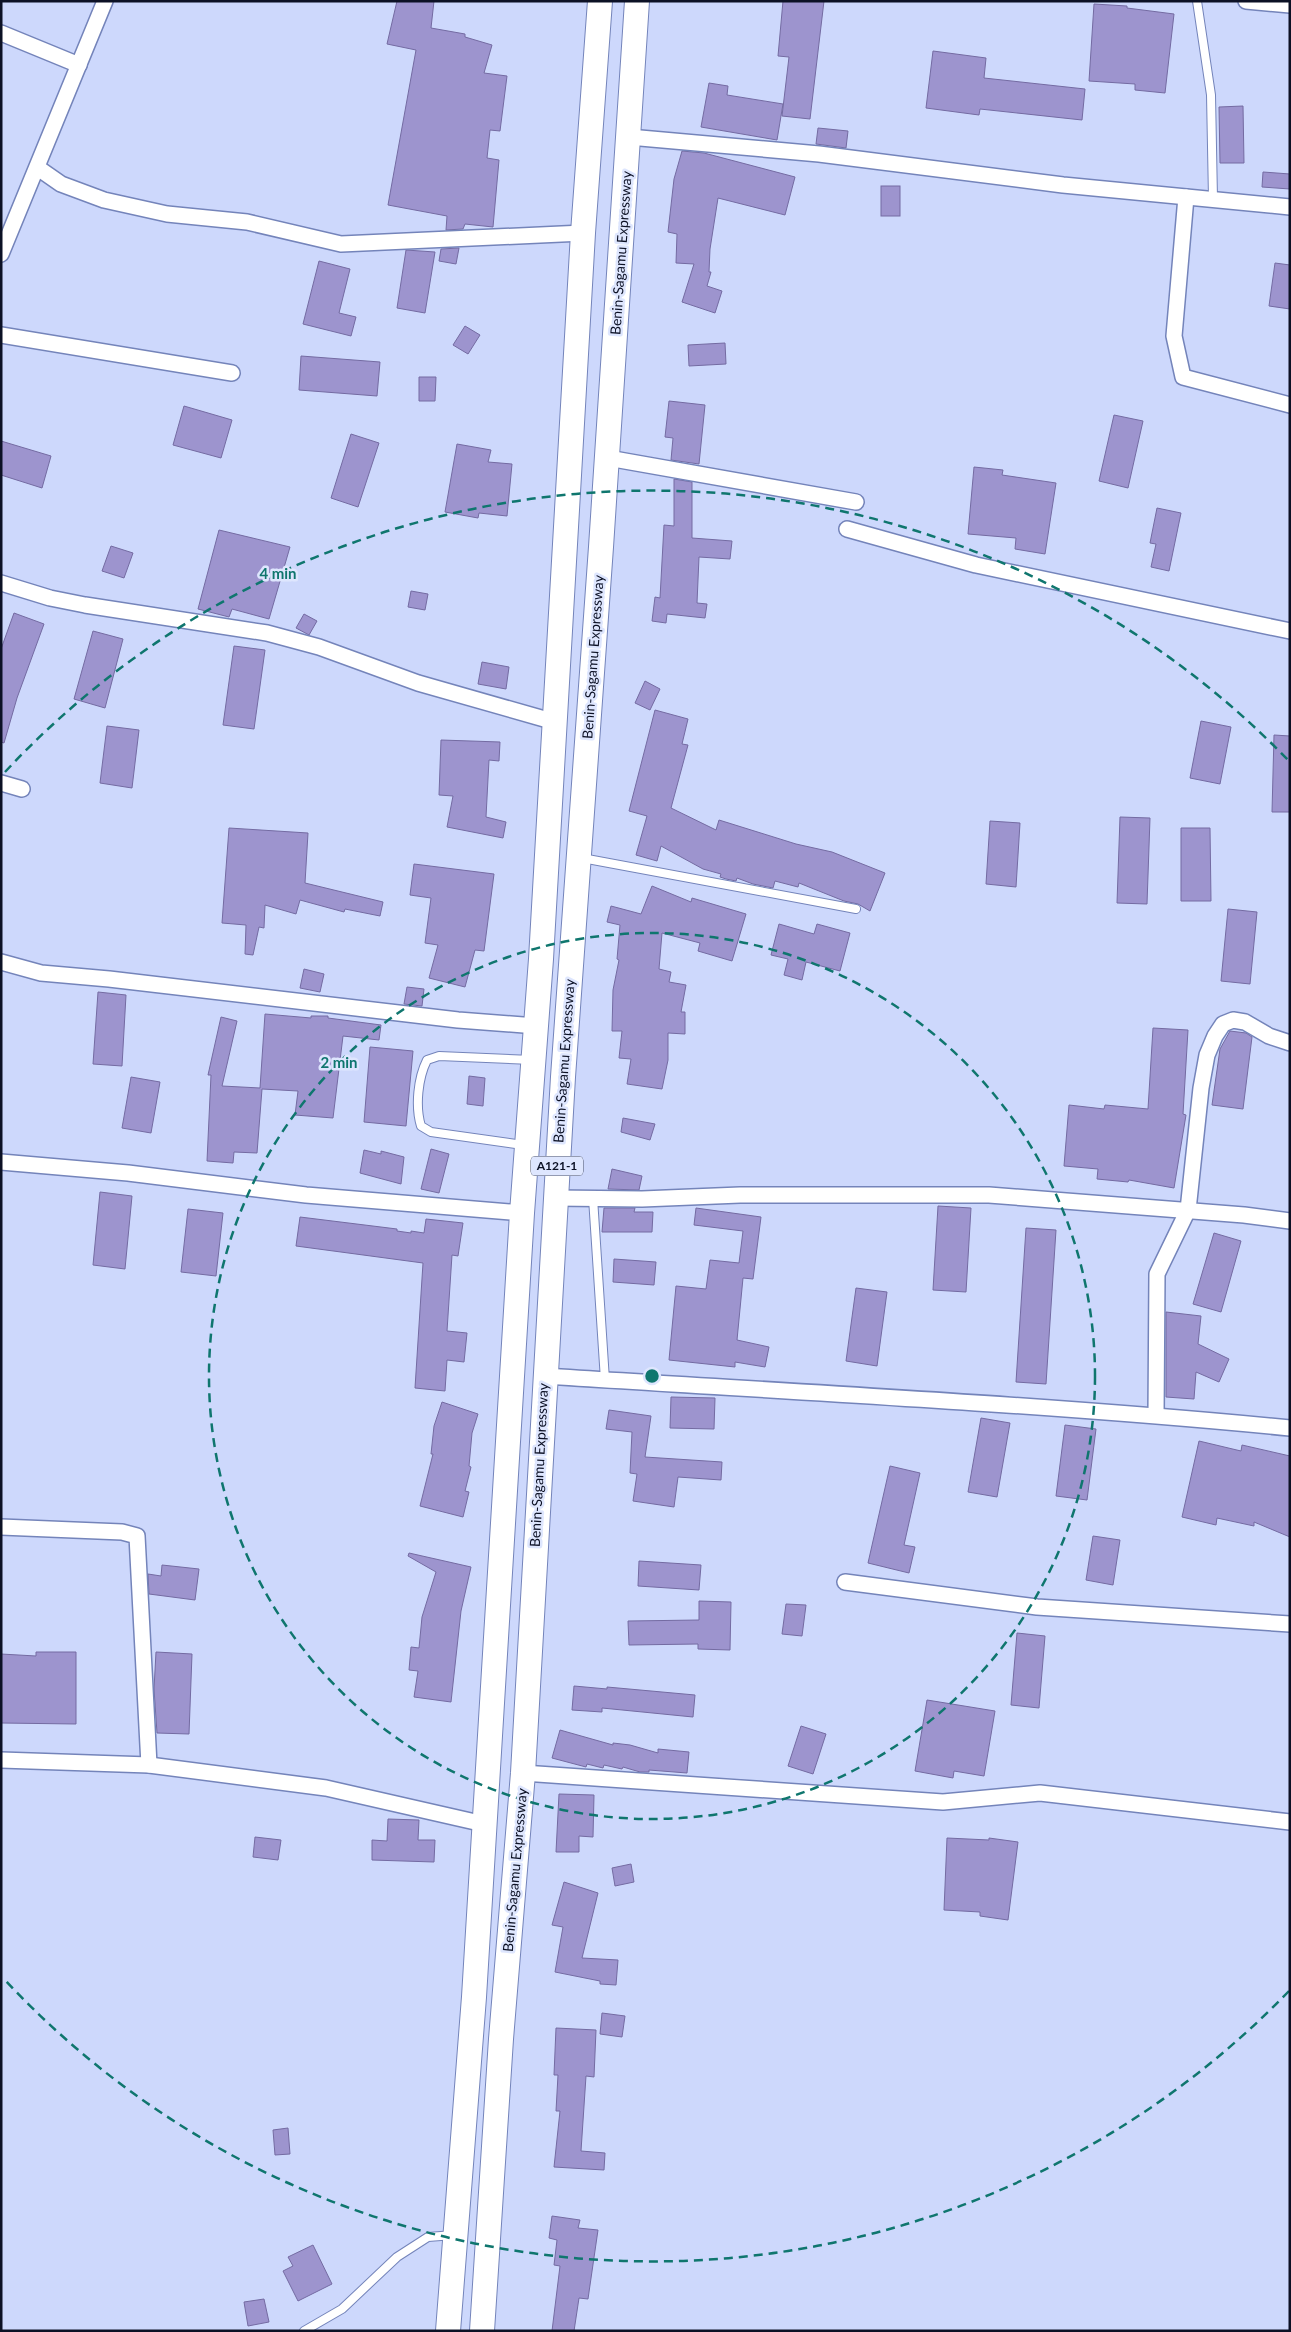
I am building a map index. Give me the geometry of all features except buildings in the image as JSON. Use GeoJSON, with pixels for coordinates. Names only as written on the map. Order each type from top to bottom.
{"type":"FeatureCollection","features":[{"type":"Feature","properties":{"kind":"highway","name":"A121-1"},"geometry":{"type":"LineString","coordinates":[[448,2331],[484,1824],[522,1213],[534,1060],[583,233],[600,1]]}},
{"type":"Feature","properties":{"kind":"highway","name":"Benin-Sagamu Expressway"},"geometry":{"type":"LineString","coordinates":[[482,2331],[501,2049],[523,1773],[555,1198],[608,458],[637,1]]}},
{"type":"Feature","properties":{"kind":"street"},"geometry":{"type":"LineString","coordinates":[[1,254],[38,168],[105,1]]}},
{"type":"Feature","properties":{"kind":"street"},"geometry":{"type":"LineString","coordinates":[[1246,1],[1290,5]]}},
{"type":"Feature","properties":{"kind":"street"},"geometry":{"type":"LineString","coordinates":[[1,33],[79,65]]}},
{"type":"Feature","properties":{"kind":"street"},"geometry":{"type":"LineString","coordinates":[[629,137],[819,154],[1063,185],[1290,207]]}},
{"type":"Feature","properties":{"kind":"street"},"geometry":{"type":"LineString","coordinates":[[38,168],[61,184],[104,200],[167,214],[247,222],[341,244],[583,233]]}},
{"type":"Feature","properties":{"kind":"street"},"geometry":{"type":"LineString","coordinates":[[1186,197],[1174,336],[1183,377],[1290,405]]}},
{"type":"Feature","properties":{"kind":"street"},"geometry":{"type":"LineString","coordinates":[[1,335],[232,372]]}},
{"type":"Feature","properties":{"kind":"street"},"geometry":{"type":"LineString","coordinates":[[608,458],[856,502]]}},
{"type":"Feature","properties":{"kind":"street"},"geometry":{"type":"LineString","coordinates":[[847,529],[976,565],[1290,632]]}},
{"type":"Feature","properties":{"kind":"street"},"geometry":{"type":"LineString","coordinates":[[1,583],[50,598],[85,605],[267,633],[319,647],[418,683],[555,722]]}},
{"type":"Feature","properties":{"kind":"street"},"geometry":{"type":"LineString","coordinates":[[1,783],[22,789]]}},
{"type":"Feature","properties":{"kind":"street"},"geometry":{"type":"LineString","coordinates":[[1,962],[40,973],[109,979],[458,1020],[536,1026]]}},
{"type":"Feature","properties":{"kind":"street"},"geometry":{"type":"LineString","coordinates":[[1156,1415],[1157,1274],[1188,1210],[1201,1088],[1208,1055],[1215,1036],[1224,1024],[1233,1020],[1245,1022],[1269,1036],[1290,1043]]}},
{"type":"Feature","properties":{"kind":"street"},"geometry":{"type":"LineString","coordinates":[[1,1162],[128,1172],[306,1195],[522,1213]]}},
{"type":"Feature","properties":{"kind":"street"},"geometry":{"type":"LineString","coordinates":[[555,1198],[642,1199],[740,1195],[989,1195],[1188,1210],[1290,1221]]}},
{"type":"Feature","properties":{"kind":"street"},"geometry":{"type":"LineString","coordinates":[[544,1376],[836,1393],[1156,1415],[1290,1428]]}},
{"type":"Feature","properties":{"kind":"street"},"geometry":{"type":"LineString","coordinates":[[1,1527],[122,1532],[137,1536],[149,1766]]}},
{"type":"Feature","properties":{"kind":"street"},"geometry":{"type":"LineString","coordinates":[[845,1582],[1038,1607],[1290,1624]]}},
{"type":"Feature","properties":{"kind":"street"},"geometry":{"type":"LineString","coordinates":[[1,1760],[149,1766],[326,1788],[484,1824]]}},
{"type":"Feature","properties":{"kind":"street"},"geometry":{"type":"LineString","coordinates":[[523,1773],[943,1802],[1040,1793],[1290,1822]]}},
{"type":"Feature","properties":{"kind":"lane"},"geometry":{"type":"LineString","coordinates":[[1197,1],[1211,95],[1213,199]]}},
{"type":"Feature","properties":{"kind":"lane"},"geometry":{"type":"LineString","coordinates":[[578,857],[856,909]]}},
{"type":"Feature","properties":{"kind":"lane"},"geometry":{"type":"LineString","coordinates":[[528,1145],[431,1132],[421,1126],[417,1114],[422,1071],[427,1060],[439,1056],[534,1060]]}},
{"type":"Feature","properties":{"kind":"lane"},"geometry":{"type":"LineString","coordinates":[[593,1198],[604,1380]]}},
{"type":"Feature","properties":{"kind":"lane"},"geometry":{"type":"LineString","coordinates":[[304,2331],[342,2309],[397,2257],[428,2237],[456,2234]]}}]}
